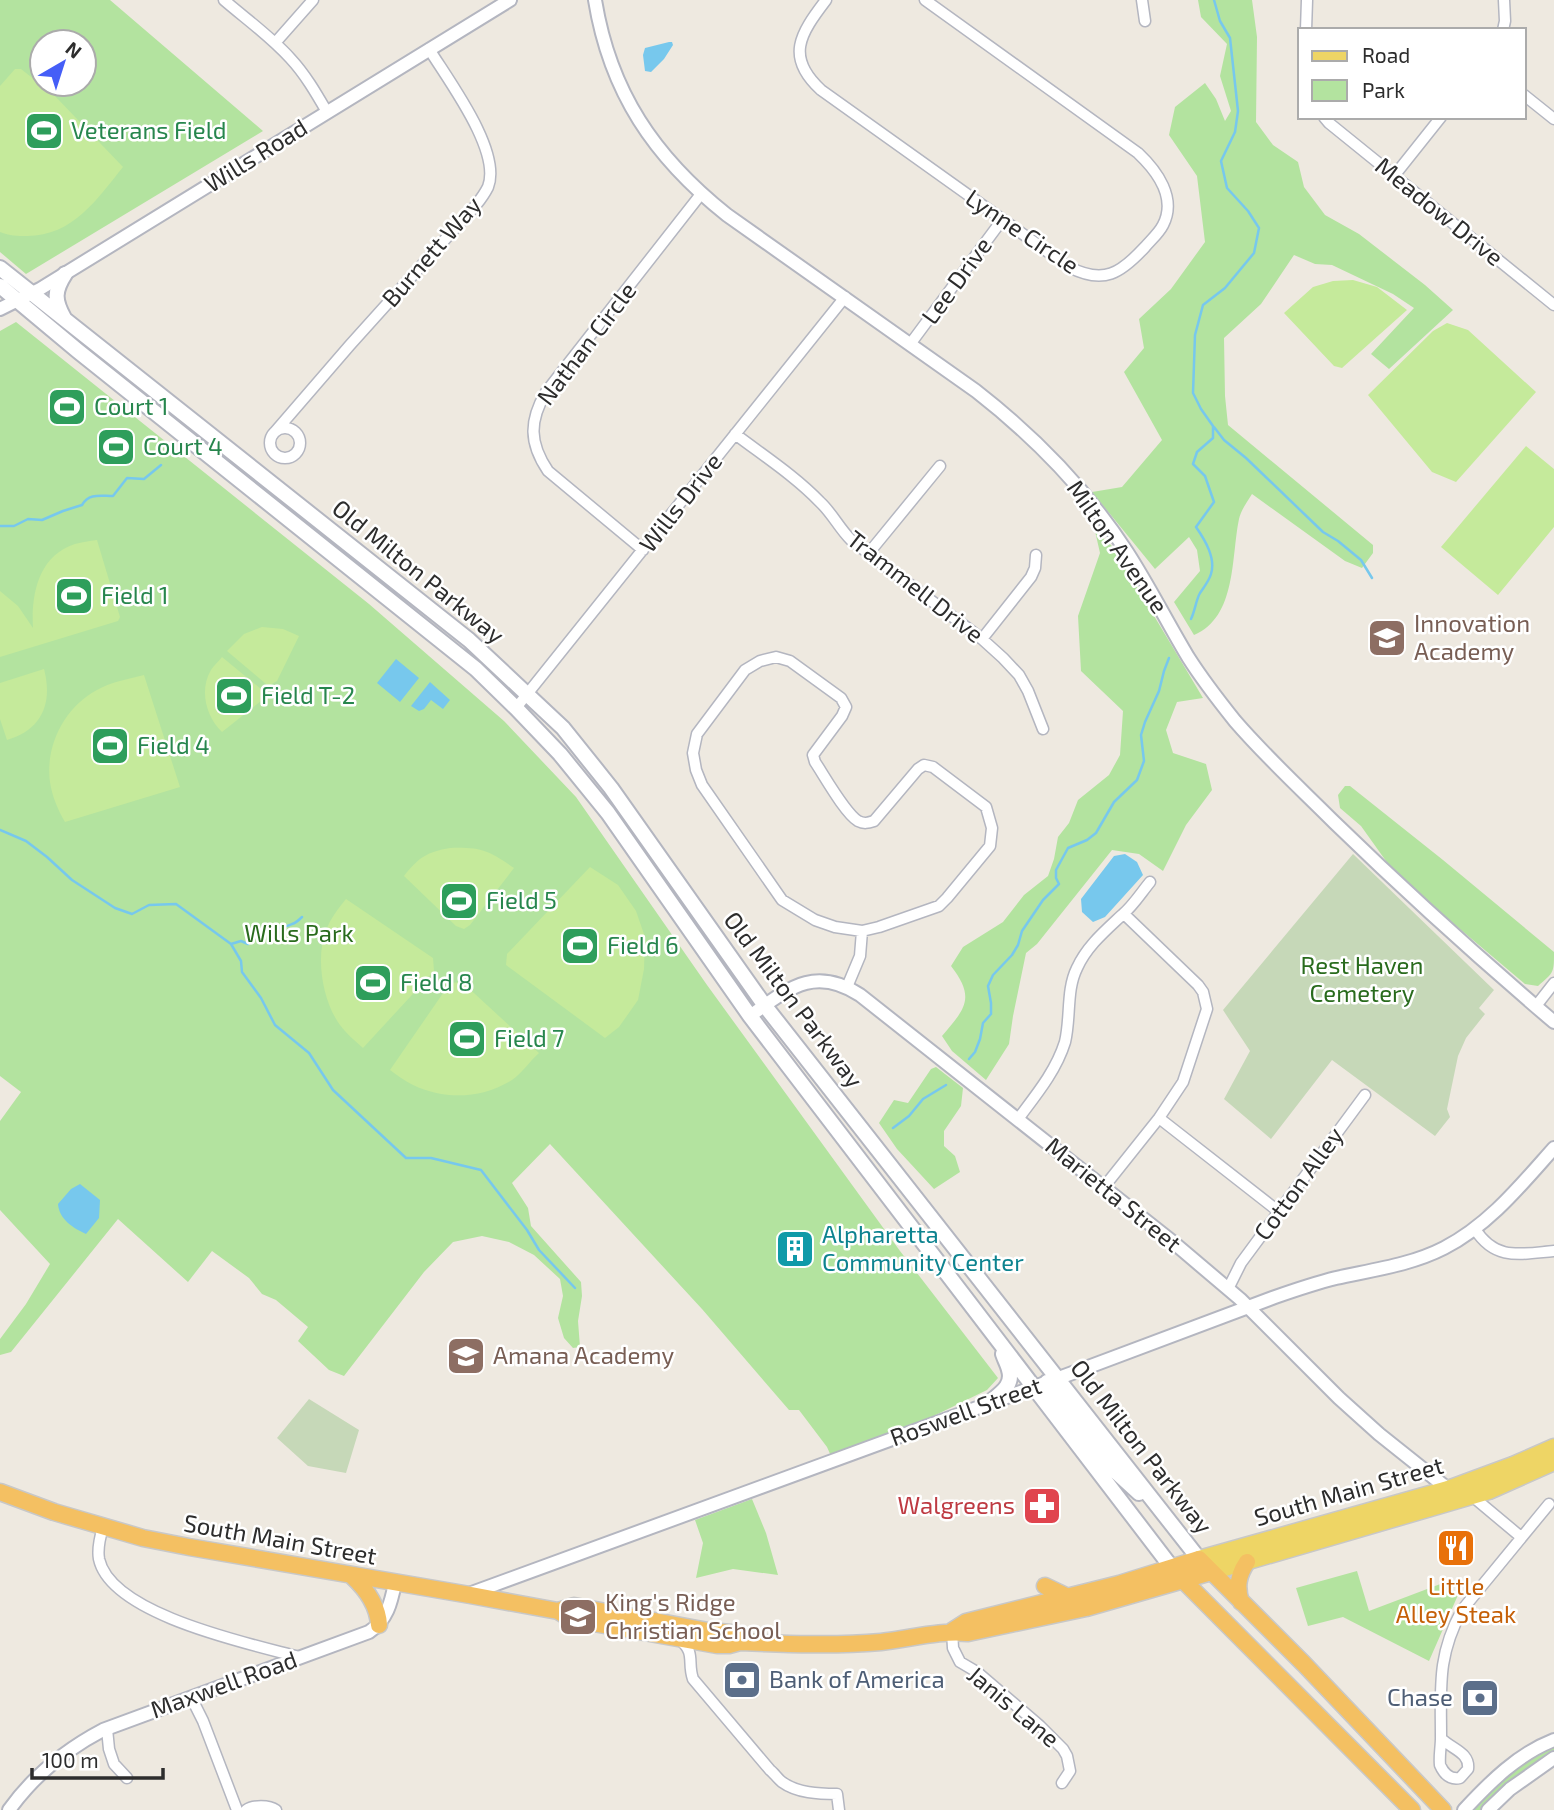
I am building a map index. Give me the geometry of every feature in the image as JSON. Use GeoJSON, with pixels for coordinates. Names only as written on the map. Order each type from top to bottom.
{"type":"FeatureCollection","features":[{"type":"Feature","properties":{"kind":"highway","name":"South Main Street"},"geometry":{"type":"LineString","coordinates":[[0,1492],[25,1503],[103,1527],[189,1547],[469,1594],[558,1611],[571,1619],[718,1645],[740,1642],[844,1644],[888,1641],[952,1631],[968,1633],[1054,1615],[1178,1574],[1199,1559]]}},
{"type":"Feature","properties":{"kind":"highway","name":"Old Milton Parkway"},"geometry":{"type":"LineString","coordinates":[[1199,1559],[1443,1810]]}},
{"type":"Feature","properties":{"kind":"highway"},"geometry":{"type":"LineString","coordinates":[[1241,1602],[1238,1592],[1239,1579],[1247,1562]]}},
{"type":"Feature","properties":{"kind":"highway","name":"South Main Street"},"geometry":{"type":"LineString","coordinates":[[952,1631],[965,1622],[1068,1597],[1178,1574],[1212,1572]]}},
{"type":"Feature","properties":{"kind":"highway","name":"Old Milton Parkway"},"geometry":{"type":"LineString","coordinates":[[1178,1574],[1412,1810]]}},
{"type":"Feature","properties":{"kind":"highway"},"geometry":{"type":"LineString","coordinates":[[352,1576],[364,1586],[378,1614],[379,1625]]}},
{"type":"Feature","properties":{"kind":"highway"},"geometry":{"type":"LineString","coordinates":[[1045,1586],[1068,1597]]}},
{"type":"Feature","properties":{"kind":"highway","name":"South Main Street"},"geometry":{"type":"LineString","coordinates":[[558,1611],[574,1606],[730,1633],[740,1642]]}},
{"type":"Feature","properties":{"kind":"main road","name":"Old Milton Parkway"},"geometry":{"type":"LineString","coordinates":[[0,268],[469,640],[563,728],[611,788],[765,1006],[983,1284],[1046,1382],[1115,1471],[1135,1490],[1152,1500],[1199,1559]]}},
{"type":"Feature","properties":{"kind":"main road"},"geometry":{"type":"LineString","coordinates":[[65,274],[57,291],[57,305],[65,320]]}},
{"type":"Feature","properties":{"kind":"main road","name":"Old Milton Parkway"},"geometry":{"type":"LineString","coordinates":[[0,286],[476,670],[560,754],[608,813],[750,1016],[1000,1343],[1046,1382],[1074,1442],[1178,1574]]}},
{"type":"Feature","properties":{"kind":"main road"},"geometry":{"type":"LineString","coordinates":[[989,1403],[1006,1388],[1010,1380],[1000,1343]]}},
{"type":"Feature","properties":{"kind":"main road","name":"South Main Street"},"geometry":{"type":"LineString","coordinates":[[1199,1559],[1448,1489],[1554,1447]]}},
{"type":"Feature","properties":{"kind":"main road","name":"South Main Street"},"geometry":{"type":"LineString","coordinates":[[1212,1572],[1472,1496],[1554,1462]]}},
{"type":"Feature","properties":{"kind":"main road"},"geometry":{"type":"LineString","coordinates":[[1472,1496],[1473,1487],[1506,1475],[1513,1465]]}},
{"type":"Feature","properties":{"kind":"main road"},"geometry":{"type":"LineString","coordinates":[[1401,1516],[1408,1508],[1445,1497],[1448,1489]]}},
{"type":"Feature","properties":{"kind":"street"},"geometry":{"type":"LineString","coordinates":[[224,0],[275,43],[304,75],[327,112]]}},
{"type":"Feature","properties":{"kind":"street"},"geometry":{"type":"LineString","coordinates":[[275,43],[313,0]]}},
{"type":"Feature","properties":{"kind":"street","name":"Wills Road"},"geometry":{"type":"LineString","coordinates":[[0,309],[33,294],[510,0]]}},
{"type":"Feature","properties":{"kind":"street","name":"Milton Avenue"},"geometry":{"type":"LineString","coordinates":[[595,0],[607,53],[620,85],[654,144],[676,170],[727,215],[911,343],[1008,416],[1045,450],[1102,516],[1154,597],[1189,659],[1264,753],[1417,902],[1554,1022]]}},
{"type":"Feature","properties":{"kind":"street","name":"Lynne Circle"},"geometry":{"type":"LineString","coordinates":[[826,0],[808,23],[802,41],[800,61],[809,79],[821,90],[1069,267],[1082,274],[1095,276],[1119,271],[1130,264],[1158,233],[1168,211],[1167,197],[1160,179],[1148,162],[926,0]]}},
{"type":"Feature","properties":{"kind":"street"},"geometry":{"type":"LineString","coordinates":[[1142,0],[1145,21]]}},
{"type":"Feature","properties":{"kind":"street"},"geometry":{"type":"LineString","coordinates":[[1306,28],[1307,0]]}},
{"type":"Feature","properties":{"kind":"street"},"geometry":{"type":"LineString","coordinates":[[1503,28],[1504,0]]}},
{"type":"Feature","properties":{"kind":"street","name":"Burnett Way"},"geometry":{"type":"LineString","coordinates":[[274,433],[476,205],[488,186],[490,162],[481,138],[429,50]]}},
{"type":"Feature","properties":{"kind":"street"},"geometry":{"type":"LineString","coordinates":[[1526,97],[1554,119]]}},
{"type":"Feature","properties":{"kind":"street","name":"Meadow Drive"},"geometry":{"type":"LineString","coordinates":[[1326,119],[1554,305]]}},
{"type":"Feature","properties":{"kind":"street"},"geometry":{"type":"LineString","coordinates":[[1394,176],[1439,119]]}},
{"type":"Feature","properties":{"kind":"street","name":"Nathan Circle"},"geometry":{"type":"LineString","coordinates":[[643,550],[548,471],[535,447],[534,420],[538,405],[546,392],[701,194]]}},
{"type":"Feature","properties":{"kind":"street","name":"Lee Drive"},"geometry":{"type":"LineString","coordinates":[[911,343],[1002,220]]}},
{"type":"Feature","properties":{"kind":"street","name":"Wills Drive"},"geometry":{"type":"LineString","coordinates":[[516,708],[845,297]]}},
{"type":"Feature","properties":{"kind":"street","name":"Trammell Drive"},"geometry":{"type":"LineString","coordinates":[[735,434],[805,487],[823,505],[842,531],[868,554],[982,639],[1019,675],[1043,729]]}},
{"type":"Feature","properties":{"kind":"street"},"geometry":{"type":"LineString","coordinates":[[868,554],[940,466]]}},
{"type":"Feature","properties":{"kind":"street"},"geometry":{"type":"LineString","coordinates":[[982,639],[1031,577],[1036,555]]}},
{"type":"Feature","properties":{"kind":"street"},"geometry":{"type":"LineString","coordinates":[[776,657],[790,661],[841,698],[846,707],[842,716],[813,755],[850,814],[860,822],[874,821],[924,765],[933,767],[986,807],[990,817],[990,846],[939,906],[862,931],[835,927],[815,920],[782,900],[702,785],[696,770],[694,754],[697,733],[745,670],[760,661],[776,657]]}},
{"type":"Feature","properties":{"kind":"street"},"geometry":{"type":"LineString","coordinates":[[1018,1119],[1047,1081],[1060,1054],[1067,1031],[1072,984],[1078,965],[1105,930],[1124,914],[1150,882]]}},
{"type":"Feature","properties":{"kind":"street"},"geometry":{"type":"LineString","coordinates":[[1104,1187],[1159,1118],[1183,1082],[1203,1021],[1206,1003],[1198,985],[1124,914]]}},
{"type":"Feature","properties":{"kind":"street"},"geometry":{"type":"LineString","coordinates":[[847,987],[860,957],[862,931]]}},
{"type":"Feature","properties":{"kind":"street","name":"Marietta Street"},"geometry":{"type":"LineString","coordinates":[[750,1016],[808,982],[831,981],[847,987],[1174,1243],[1228,1289],[1379,1434],[1448,1489]]}},
{"type":"Feature","properties":{"kind":"street"},"geometry":{"type":"LineString","coordinates":[[1536,1006],[1554,983]]}},
{"type":"Feature","properties":{"kind":"street","name":"Cotton Alley"},"geometry":{"type":"LineString","coordinates":[[1228,1289],[1241,1263],[1278,1210],[1365,1094]]}},
{"type":"Feature","properties":{"kind":"street"},"geometry":{"type":"LineString","coordinates":[[1159,1118],[1278,1210]]}},
{"type":"Feature","properties":{"kind":"street","name":"Roswell Street"},"geometry":{"type":"LineString","coordinates":[[469,1594],[1303,1287],[1422,1257],[1475,1229],[1509,1198],[1554,1148]]}},
{"type":"Feature","properties":{"kind":"street"},"geometry":{"type":"LineString","coordinates":[[1475,1229],[1483,1241],[1497,1250],[1514,1254],[1554,1251]]}},
{"type":"Feature","properties":{"kind":"street"},"geometry":{"type":"LineString","coordinates":[[1472,1496],[1521,1537]]}},
{"type":"Feature","properties":{"kind":"street"},"geometry":{"type":"LineString","coordinates":[[1441,1738],[1442,1670],[1452,1629],[1462,1610],[1549,1504]]}},
{"type":"Feature","properties":{"kind":"street"},"geometry":{"type":"LineString","coordinates":[[103,1527],[98,1544],[99,1560],[108,1579],[119,1589],[181,1623],[299,1657]]}},
{"type":"Feature","properties":{"kind":"street"},"geometry":{"type":"LineString","coordinates":[[379,1625],[391,1603],[395,1583]]}},
{"type":"Feature","properties":{"kind":"street","name":"Maxwell Road"},"geometry":{"type":"LineString","coordinates":[[9,1810],[32,1781],[83,1740],[369,1632],[379,1625]]}},
{"type":"Feature","properties":{"kind":"street","name":"Janis Lane"},"geometry":{"type":"LineString","coordinates":[[952,1631],[953,1648],[960,1662],[977,1672],[1063,1749],[1070,1763],[1070,1771],[1062,1783]]}},
{"type":"Feature","properties":{"kind":"street"},"geometry":{"type":"LineString","coordinates":[[677,1638],[687,1646],[691,1654],[693,1679],[783,1783],[816,1794],[837,1794],[839,1810]]}},
{"type":"Feature","properties":{"kind":"street"},"geometry":{"type":"LineString","coordinates":[[693,1679],[697,1657],[705,1649],[718,1645]]}},
{"type":"Feature","properties":{"kind":"street"},"geometry":{"type":"LineString","coordinates":[[191,1697],[237,1810]]}},
{"type":"Feature","properties":{"kind":"street"},"geometry":{"type":"LineString","coordinates":[[107,1729],[114,1764],[127,1778]]}},
{"type":"Feature","properties":{"kind":"street"},"geometry":{"type":"LineString","coordinates":[[1464,1810],[1514,1763],[1539,1746],[1554,1740]]}},
{"type":"Feature","properties":{"kind":"street"},"geometry":{"type":"LineString","coordinates":[[1488,1810],[1517,1783],[1554,1758]]}},
{"type":"Feature","properties":{"kind":"street"},"geometry":{"type":"LineString","coordinates":[[246,1810],[250,1807],[276,1810]]}},
{"type":"Feature","properties":{"kind":"green space"},"geometry":{"type":"Polygon","coordinates":[[[0,0],[110,0],[263,131],[26,274],[0,252],[0,0]]]}},
{"type":"Feature","properties":{"kind":"green space"},"geometry":{"type":"Polygon","coordinates":[[[1198,0],[1252,0],[1257,37],[1256,122],[1273,145],[1298,162],[1304,187],[1325,215],[1359,234],[1453,310],[1389,369],[1371,354],[1414,308],[1393,294],[1332,265],[1315,264],[1294,255],[1261,304],[1224,338],[1228,425],[1373,545],[1373,553],[1362,568],[1345,561],[1252,494],[1239,519],[1233,568],[1225,600],[1218,615],[1194,635],[1174,602],[1200,571],[1197,550],[1189,537],[1155,569],[1092,492],[1122,487],[1162,440],[1124,372],[1144,348],[1139,319],[1171,289],[1205,242],[1197,176],[1169,135],[1175,107],[1205,83],[1216,99],[1225,121],[1231,111],[1220,76],[1227,44],[1201,17],[1198,0]]]}},
{"type":"Feature","properties":{"kind":"green space","name":"Veterans Field"},"geometry":{"type":"Polygon","coordinates":[[[15,69],[21,69],[28,75],[28,98],[57,98],[123,167],[82,214],[58,230],[27,236],[0,232],[0,86],[15,69]]]}},
{"type":"Feature","properties":{"kind":"green space"},"geometry":{"type":"Polygon","coordinates":[[[1353,280],[1377,287],[1407,310],[1342,368],[1334,366],[1284,313],[1313,287],[1333,281],[1353,280]]]}},
{"type":"Feature","properties":{"kind":"green space","name":"Wills Park"},"geometry":{"type":"Polygon","coordinates":[[[16,322],[369,604],[504,721],[576,797],[707,985],[900,1251],[998,1378],[987,1390],[911,1427],[831,1456],[799,1410],[789,1410],[702,1309],[550,1144],[512,1183],[528,1208],[531,1226],[581,1282],[578,1321],[580,1347],[573,1348],[564,1338],[558,1318],[563,1296],[560,1279],[534,1255],[509,1242],[482,1236],[453,1242],[424,1272],[344,1376],[329,1370],[298,1341],[308,1327],[276,1300],[262,1294],[249,1278],[212,1251],[188,1282],[118,1219],[11,1352],[0,1355],[0,1339],[26,1304],[50,1264],[0,1210],[0,1121],[21,1092],[0,1076],[0,331],[16,322]]]}},
{"type":"Feature","properties":{"kind":"green space"},"geometry":{"type":"Polygon","coordinates":[[[1447,323],[1468,330],[1536,392],[1456,482],[1432,472],[1368,395],[1433,331],[1447,323]]]}},
{"type":"Feature","properties":{"kind":"green space"},"geometry":{"type":"Polygon","coordinates":[[[1526,446],[1554,469],[1554,527],[1498,595],[1441,547],[1526,446]]]}},
{"type":"Feature","properties":{"kind":"green space"},"geometry":{"type":"Polygon","coordinates":[[[1095,531],[1113,547],[1203,698],[1177,702],[1166,730],[1173,753],[1206,764],[1212,790],[1186,825],[1163,871],[1139,854],[1112,850],[1037,944],[1026,953],[1009,1044],[986,1080],[952,1051],[942,1036],[957,1018],[964,1003],[963,987],[951,966],[963,947],[1003,922],[1024,895],[1048,876],[1058,837],[1069,823],[1078,800],[1109,775],[1120,755],[1123,711],[1081,671],[1078,616],[1100,553],[1095,531]]]}},
{"type":"Feature","properties":{"kind":"green space","name":"Field 1"},"geometry":{"type":"Polygon","coordinates":[[[97,540],[120,617],[118,621],[0,657],[0,591],[18,606],[33,628],[36,590],[45,567],[62,550],[75,544],[97,540]]]}},
{"type":"Feature","properties":{"kind":"green space"},"geometry":{"type":"Polygon","coordinates":[[[262,627],[283,629],[299,636],[277,681],[270,685],[227,651],[244,634],[262,627]]]}},
{"type":"Feature","properties":{"kind":"green space","name":"Field T-2"},"geometry":{"type":"Polygon","coordinates":[[[222,657],[261,689],[263,694],[261,701],[222,732],[208,711],[205,686],[212,668],[222,657]]]}},
{"type":"Feature","properties":{"kind":"green space"},"geometry":{"type":"Polygon","coordinates":[[[44,669],[47,693],[42,714],[29,729],[7,740],[0,719],[0,683],[44,669]]]}},
{"type":"Feature","properties":{"kind":"green space","name":"Field 4"},"geometry":{"type":"Polygon","coordinates":[[[144,675],[180,787],[65,822],[52,792],[49,768],[54,741],[60,728],[75,706],[97,690],[144,675]]]}},
{"type":"Feature","properties":{"kind":"green space"},"geometry":{"type":"Polygon","coordinates":[[[1345,786],[1350,786],[1554,952],[1552,972],[1547,978],[1538,986],[1525,984],[1391,868],[1361,826],[1340,808],[1338,795],[1345,786]]]}},
{"type":"Feature","properties":{"kind":"green space","name":"Field 5"},"geometry":{"type":"Polygon","coordinates":[[[450,848],[485,851],[514,868],[470,925],[464,929],[456,926],[404,876],[424,856],[450,848]]]}},
{"type":"Feature","properties":{"kind":"green space","name":"Rest Haven Cemetery"},"geometry":{"type":"Polygon","coordinates":[[[1353,854],[1494,990],[1479,1008],[1485,1014],[1466,1038],[1458,1056],[1447,1109],[1450,1117],[1435,1136],[1332,1060],[1271,1139],[1224,1099],[1250,1051],[1223,1010],[1353,854]]]}},
{"type":"Feature","properties":{"kind":"green space","name":"Field 6"},"geometry":{"type":"Polygon","coordinates":[[[590,867],[618,885],[636,911],[645,937],[644,969],[638,1000],[619,1027],[605,1038],[506,965],[507,954],[590,867]]]}},
{"type":"Feature","properties":{"kind":"green space","name":"Field 8"},"geometry":{"type":"Polygon","coordinates":[[[346,899],[433,958],[434,971],[363,1048],[340,1025],[329,1004],[322,980],[321,954],[326,931],[346,899]]]}},
{"type":"Feature","properties":{"kind":"green space","name":"Field 7"},"geometry":{"type":"Polygon","coordinates":[[[462,982],[539,1053],[512,1080],[488,1091],[450,1095],[425,1090],[390,1070],[450,983],[462,982]]]}},
{"type":"Feature","properties":{"kind":"green space"},"geometry":{"type":"Polygon","coordinates":[[[936,1067],[963,1088],[961,1106],[944,1131],[944,1146],[955,1156],[960,1172],[934,1189],[897,1149],[879,1123],[894,1100],[908,1103],[931,1069],[936,1067]]]}},
{"type":"Feature","properties":{"kind":"green space"},"geometry":{"type":"Polygon","coordinates":[[[309,1399],[359,1430],[346,1473],[308,1466],[277,1438],[309,1399]]]}},
{"type":"Feature","properties":{"kind":"green space"},"geometry":{"type":"Polygon","coordinates":[[[752,1499],[766,1533],[778,1575],[733,1569],[696,1578],[703,1543],[695,1520],[752,1499]]]}},
{"type":"Feature","properties":{"kind":"green space"},"geometry":{"type":"Polygon","coordinates":[[[1357,1571],[1369,1611],[1443,1583],[1458,1595],[1429,1661],[1343,1617],[1308,1626],[1296,1588],[1357,1571]]]}},
{"type":"Feature","properties":{"kind":"green space"},"geometry":{"type":"Polygon","coordinates":[[[1554,1743],[1554,1755],[1484,1810],[1475,1810],[1475,1807],[1533,1754],[1554,1743]]]}},
{"type":"Feature","properties":{"kind":"water"},"geometry":{"type":"Polygon","coordinates":[[[669,42],[673,45],[664,59],[651,72],[645,71],[645,48],[669,42]]]}},
{"type":"Feature","properties":{"kind":"water"},"geometry":{"type":"Polygon","coordinates":[[[396,659],[419,678],[400,702],[377,683],[396,659]]]}},
{"type":"Feature","properties":{"kind":"water"},"geometry":{"type":"Polygon","coordinates":[[[430,682],[450,700],[443,709],[431,700],[419,711],[411,706],[430,682]]]}},
{"type":"Feature","properties":{"kind":"water"},"geometry":{"type":"Polygon","coordinates":[[[1125,854],[1137,862],[1143,875],[1105,917],[1093,922],[1082,912],[1081,899],[1114,856],[1125,854]]]}},
{"type":"Feature","properties":{"kind":"water"},"geometry":{"type":"Polygon","coordinates":[[[80,1184],[100,1200],[99,1218],[86,1234],[64,1219],[58,1204],[71,1189],[80,1184]]]}},
{"type":"Feature","properties":{"kind":"waterway"},"geometry":{"type":"LineString","coordinates":[[1191,619],[1212,568],[1209,549],[1196,527],[1214,502],[1205,476],[1193,464],[1197,452],[1213,438],[1213,426],[1193,393],[1195,335],[1203,305],[1225,288],[1254,253],[1259,228],[1227,188],[1221,161],[1235,132],[1238,111],[1230,38],[1220,21],[1214,0]]}},
{"type":"Feature","properties":{"kind":"waterway"},"geometry":{"type":"LineString","coordinates":[[1214,427],[1224,440],[1323,532],[1361,560],[1372,578]]}},
{"type":"Feature","properties":{"kind":"waterway"},"geometry":{"type":"LineString","coordinates":[[0,526],[14,526],[28,519],[42,520],[82,505],[91,497],[113,496],[127,478],[144,479],[161,465]]}},
{"type":"Feature","properties":{"kind":"waterway"},"geometry":{"type":"LineString","coordinates":[[969,1059],[975,1052],[983,1023],[991,1014],[988,986],[993,975],[1012,955],[1022,931],[1043,900],[1059,884],[1056,870],[1068,848],[1096,833],[1114,802],[1137,780],[1144,761],[1141,735],[1169,658]]}},
{"type":"Feature","properties":{"kind":"waterway"},"geometry":{"type":"LineString","coordinates":[[0,830],[26,841],[72,880],[115,908],[132,914],[149,905],[176,904],[231,944],[241,961],[242,972],[261,998],[275,1025],[309,1053],[333,1090],[406,1158],[431,1158],[481,1170],[539,1250],[575,1288]]}},
{"type":"Feature","properties":{"kind":"waterway"},"geometry":{"type":"LineString","coordinates":[[231,944],[241,941],[248,944],[263,931],[293,924],[302,917]]}},
{"type":"Feature","properties":{"kind":"waterway"},"geometry":{"type":"LineString","coordinates":[[893,1128],[909,1116],[923,1099],[946,1085]]}},
{"type":"Feature","properties":{"kind":"place","name":"Veterans Field"},"geometry":{"type":"Point","coordinates":[44,131]}},
{"type":"Feature","properties":{"kind":"place","name":"Court 1"},"geometry":{"type":"Point","coordinates":[67,407]}},
{"type":"Feature","properties":{"kind":"place","name":"Court 4"},"geometry":{"type":"Point","coordinates":[116,447]}},
{"type":"Feature","properties":{"kind":"place","name":"Field 1"},"geometry":{"type":"Point","coordinates":[74,596]}},
{"type":"Feature","properties":{"kind":"place","name":"Innovation Academy"},"geometry":{"type":"Point","coordinates":[1387,638]}},
{"type":"Feature","properties":{"kind":"place","name":"Field T-2"},"geometry":{"type":"Point","coordinates":[234,696]}},
{"type":"Feature","properties":{"kind":"place","name":"Field 4"},"geometry":{"type":"Point","coordinates":[110,746]}},
{"type":"Feature","properties":{"kind":"place","name":"Field 5"},"geometry":{"type":"Point","coordinates":[459,901]}},
{"type":"Feature","properties":{"kind":"place","name":"Field 6"},"geometry":{"type":"Point","coordinates":[580,946]}},
{"type":"Feature","properties":{"kind":"place","name":"Field 8"},"geometry":{"type":"Point","coordinates":[373,983]}},
{"type":"Feature","properties":{"kind":"place","name":"Field 7"},"geometry":{"type":"Point","coordinates":[467,1039]}},
{"type":"Feature","properties":{"kind":"place","name":"Alpharetta Community Center"},"geometry":{"type":"Point","coordinates":[795,1249]}},
{"type":"Feature","properties":{"kind":"place","name":"Amana Academy"},"geometry":{"type":"Point","coordinates":[466,1356]}},
{"type":"Feature","properties":{"kind":"place","name":"Walgreens"},"geometry":{"type":"Point","coordinates":[1042,1506]}},
{"type":"Feature","properties":{"kind":"place","name":"Little Alley Steak"},"geometry":{"type":"Point","coordinates":[1456,1548]}},
{"type":"Feature","properties":{"kind":"place","name":"King's Ridge Christian School"},"geometry":{"type":"Point","coordinates":[578,1617]}},
{"type":"Feature","properties":{"kind":"place","name":"Bank of America"},"geometry":{"type":"Point","coordinates":[742,1680]}},
{"type":"Feature","properties":{"kind":"place","name":"Chase"},"geometry":{"type":"Point","coordinates":[1480,1698]}}]}
